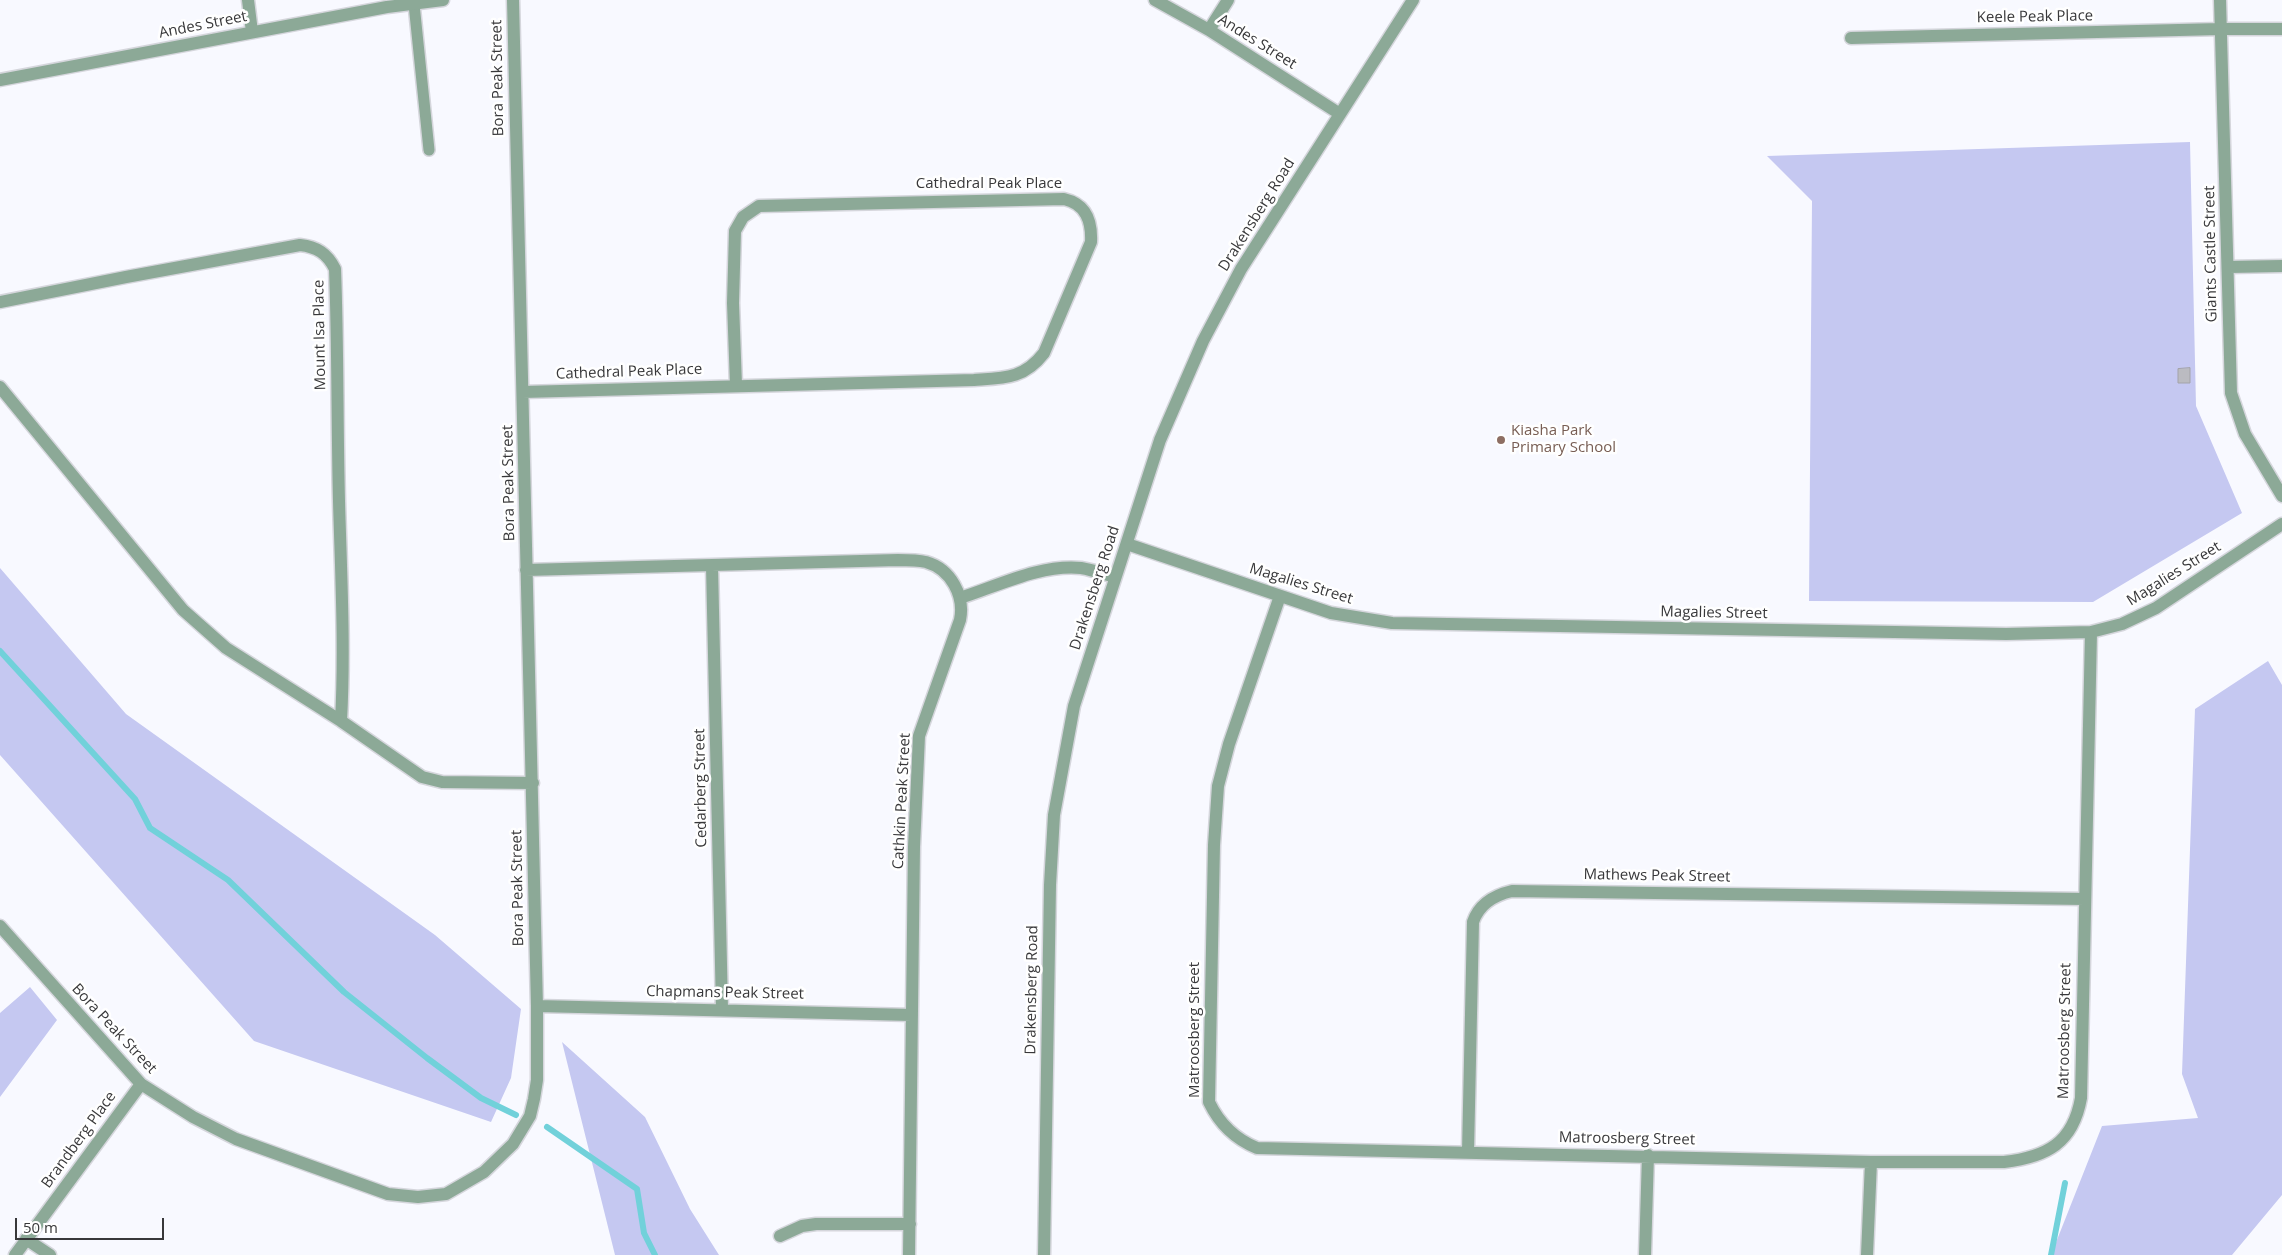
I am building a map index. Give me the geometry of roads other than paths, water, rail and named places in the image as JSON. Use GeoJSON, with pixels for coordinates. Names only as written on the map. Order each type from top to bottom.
{"type":"FeatureCollection","features":[{"type":"Feature","properties":{"kind":"street"},"geometry":{"type":"LineString","coordinates":[[248,0],[252,32]]}},
{"type":"Feature","properties":{"kind":"street","name":"Andes Street"},"geometry":{"type":"LineString","coordinates":[[0,80],[252,32],[443,0]]}},
{"type":"Feature","properties":{"kind":"street","name":"Bora Peak Street"},"geometry":{"type":"LineString","coordinates":[[0,926],[141,1084],[193,1118],[236,1139],[388,1194],[418,1198],[446,1194],[484,1172],[513,1144],[526,1123],[534,1099],[536,1080],[537,1006],[513,0]]}},
{"type":"Feature","properties":{"kind":"street","name":"Andes Street"},"geometry":{"type":"LineString","coordinates":[[1155,0],[1209,30],[1340,114]]}},
{"type":"Feature","properties":{"kind":"street"},"geometry":{"type":"LineString","coordinates":[[1209,30],[1228,0]]}},
{"type":"Feature","properties":{"kind":"street","name":"Drakensberg Road"},"geometry":{"type":"LineString","coordinates":[[1044,1255],[1050,885],[1054,815],[1074,706],[1160,440],[1203,341],[1241,269],[1413,0]]}},
{"type":"Feature","properties":{"kind":"street","name":"Giants Castle Street"},"geometry":{"type":"LineString","coordinates":[[2220,0],[2229,267],[2228,332],[2231,394],[2245,434],[2282,496]]}},
{"type":"Feature","properties":{"kind":"street","name":"Keele Peak Place"},"geometry":{"type":"LineString","coordinates":[[1851,38],[2282,29]]}},
{"type":"Feature","properties":{"kind":"street","name":"Cathedral Peak Place"},"geometry":{"type":"LineString","coordinates":[[523,392],[966,380],[1015,376],[1036,364],[1044,353],[1092,242],[1089,218],[1078,204],[1064,199],[759,206],[743,217],[735,231],[733,303],[736,385]]}},
{"type":"Feature","properties":{"kind":"street","name":"Mount Isa Place"},"geometry":{"type":"LineString","coordinates":[[0,302],[300,245],[319,249],[330,261],[335,269],[337,328],[344,669],[341,721]]}},
{"type":"Feature","properties":{"kind":"street"},"geometry":{"type":"LineString","coordinates":[[2229,267],[2282,266]]}},
{"type":"Feature","properties":{"kind":"street"},"geometry":{"type":"LineString","coordinates":[[0,387],[183,610],[226,648],[341,721],[422,777],[442,782],[533,783]]}},
{"type":"Feature","properties":{"kind":"street","name":"Magalies Street"},"geometry":{"type":"LineString","coordinates":[[1127,544],[1331,613],[1392,623],[1976,633],[2091,632],[2106,630],[2156,608],[2282,524]]}},
{"type":"Feature","properties":{"kind":"street"},"geometry":{"type":"LineString","coordinates":[[526,570],[898,560],[924,562],[939,568],[957,589],[960,598],[1015,578],[1050,570],[1081,568],[1116,577]]}},
{"type":"Feature","properties":{"kind":"street","name":"Cedarberg Street"},"geometry":{"type":"LineString","coordinates":[[712,566],[722,1009]]}},
{"type":"Feature","properties":{"kind":"street","name":"Matroosberg Street"},"geometry":{"type":"LineString","coordinates":[[1280,596],[1229,744],[1218,786],[1214,845],[1209,1102],[1222,1123],[1235,1136],[1257,1148],[1648,1155],[1871,1162],[2004,1162],[2044,1153],[2061,1142],[2073,1126],[2081,1098],[2091,632]]}},
{"type":"Feature","properties":{"kind":"street","name":"Cathkin Peak Street"},"geometry":{"type":"LineString","coordinates":[[909,1255],[914,847],[919,736],[960,620],[962,607],[960,598]]}},
{"type":"Feature","properties":{"kind":"street","name":"Mathews Peak Street"},"geometry":{"type":"LineString","coordinates":[[1468,1152],[1473,922],[1480,909],[1499,894],[1512,891],[2085,899]]}},
{"type":"Feature","properties":{"kind":"street","name":"Chapmans Peak Street"},"geometry":{"type":"LineString","coordinates":[[537,1006],[912,1015]]}},
{"type":"Feature","properties":{"kind":"street","name":"Brandberg Place"},"geometry":{"type":"LineString","coordinates":[[15,1255],[141,1084]]}},
{"type":"Feature","properties":{"kind":"street"},"geometry":{"type":"LineString","coordinates":[[1645,1255],[1648,1155]]}},
{"type":"Feature","properties":{"kind":"street"},"geometry":{"type":"LineString","coordinates":[[1867,1255],[1871,1162]]}},
{"type":"Feature","properties":{"kind":"street"},"geometry":{"type":"LineString","coordinates":[[780,1236],[802,1226],[816,1224],[910,1224]]}},
{"type":"Feature","properties":{"kind":"street"},"geometry":{"type":"LineString","coordinates":[[26,1239],[50,1255]]}},
{"type":"Feature","properties":{"kind":"lane"},"geometry":{"type":"LineString","coordinates":[[414,4],[429,150]]}},
{"type":"Feature","properties":{"kind":"waterway"},"geometry":{"type":"LineString","coordinates":[[0,651],[135,799],[150,828],[228,880],[344,992],[427,1058],[481,1098],[516,1115]]}},
{"type":"Feature","properties":{"kind":"waterway"},"geometry":{"type":"LineString","coordinates":[[547,1127],[637,1189],[644,1233],[655,1255]]}},
{"type":"Feature","properties":{"kind":"waterway"},"geometry":{"type":"LineString","coordinates":[[2051,1255],[2065,1183]]}},
{"type":"Feature","properties":{"kind":"place","name":"Kiasha Park Primary School"},"geometry":{"type":"Point","coordinates":[1501,440]}}]}
